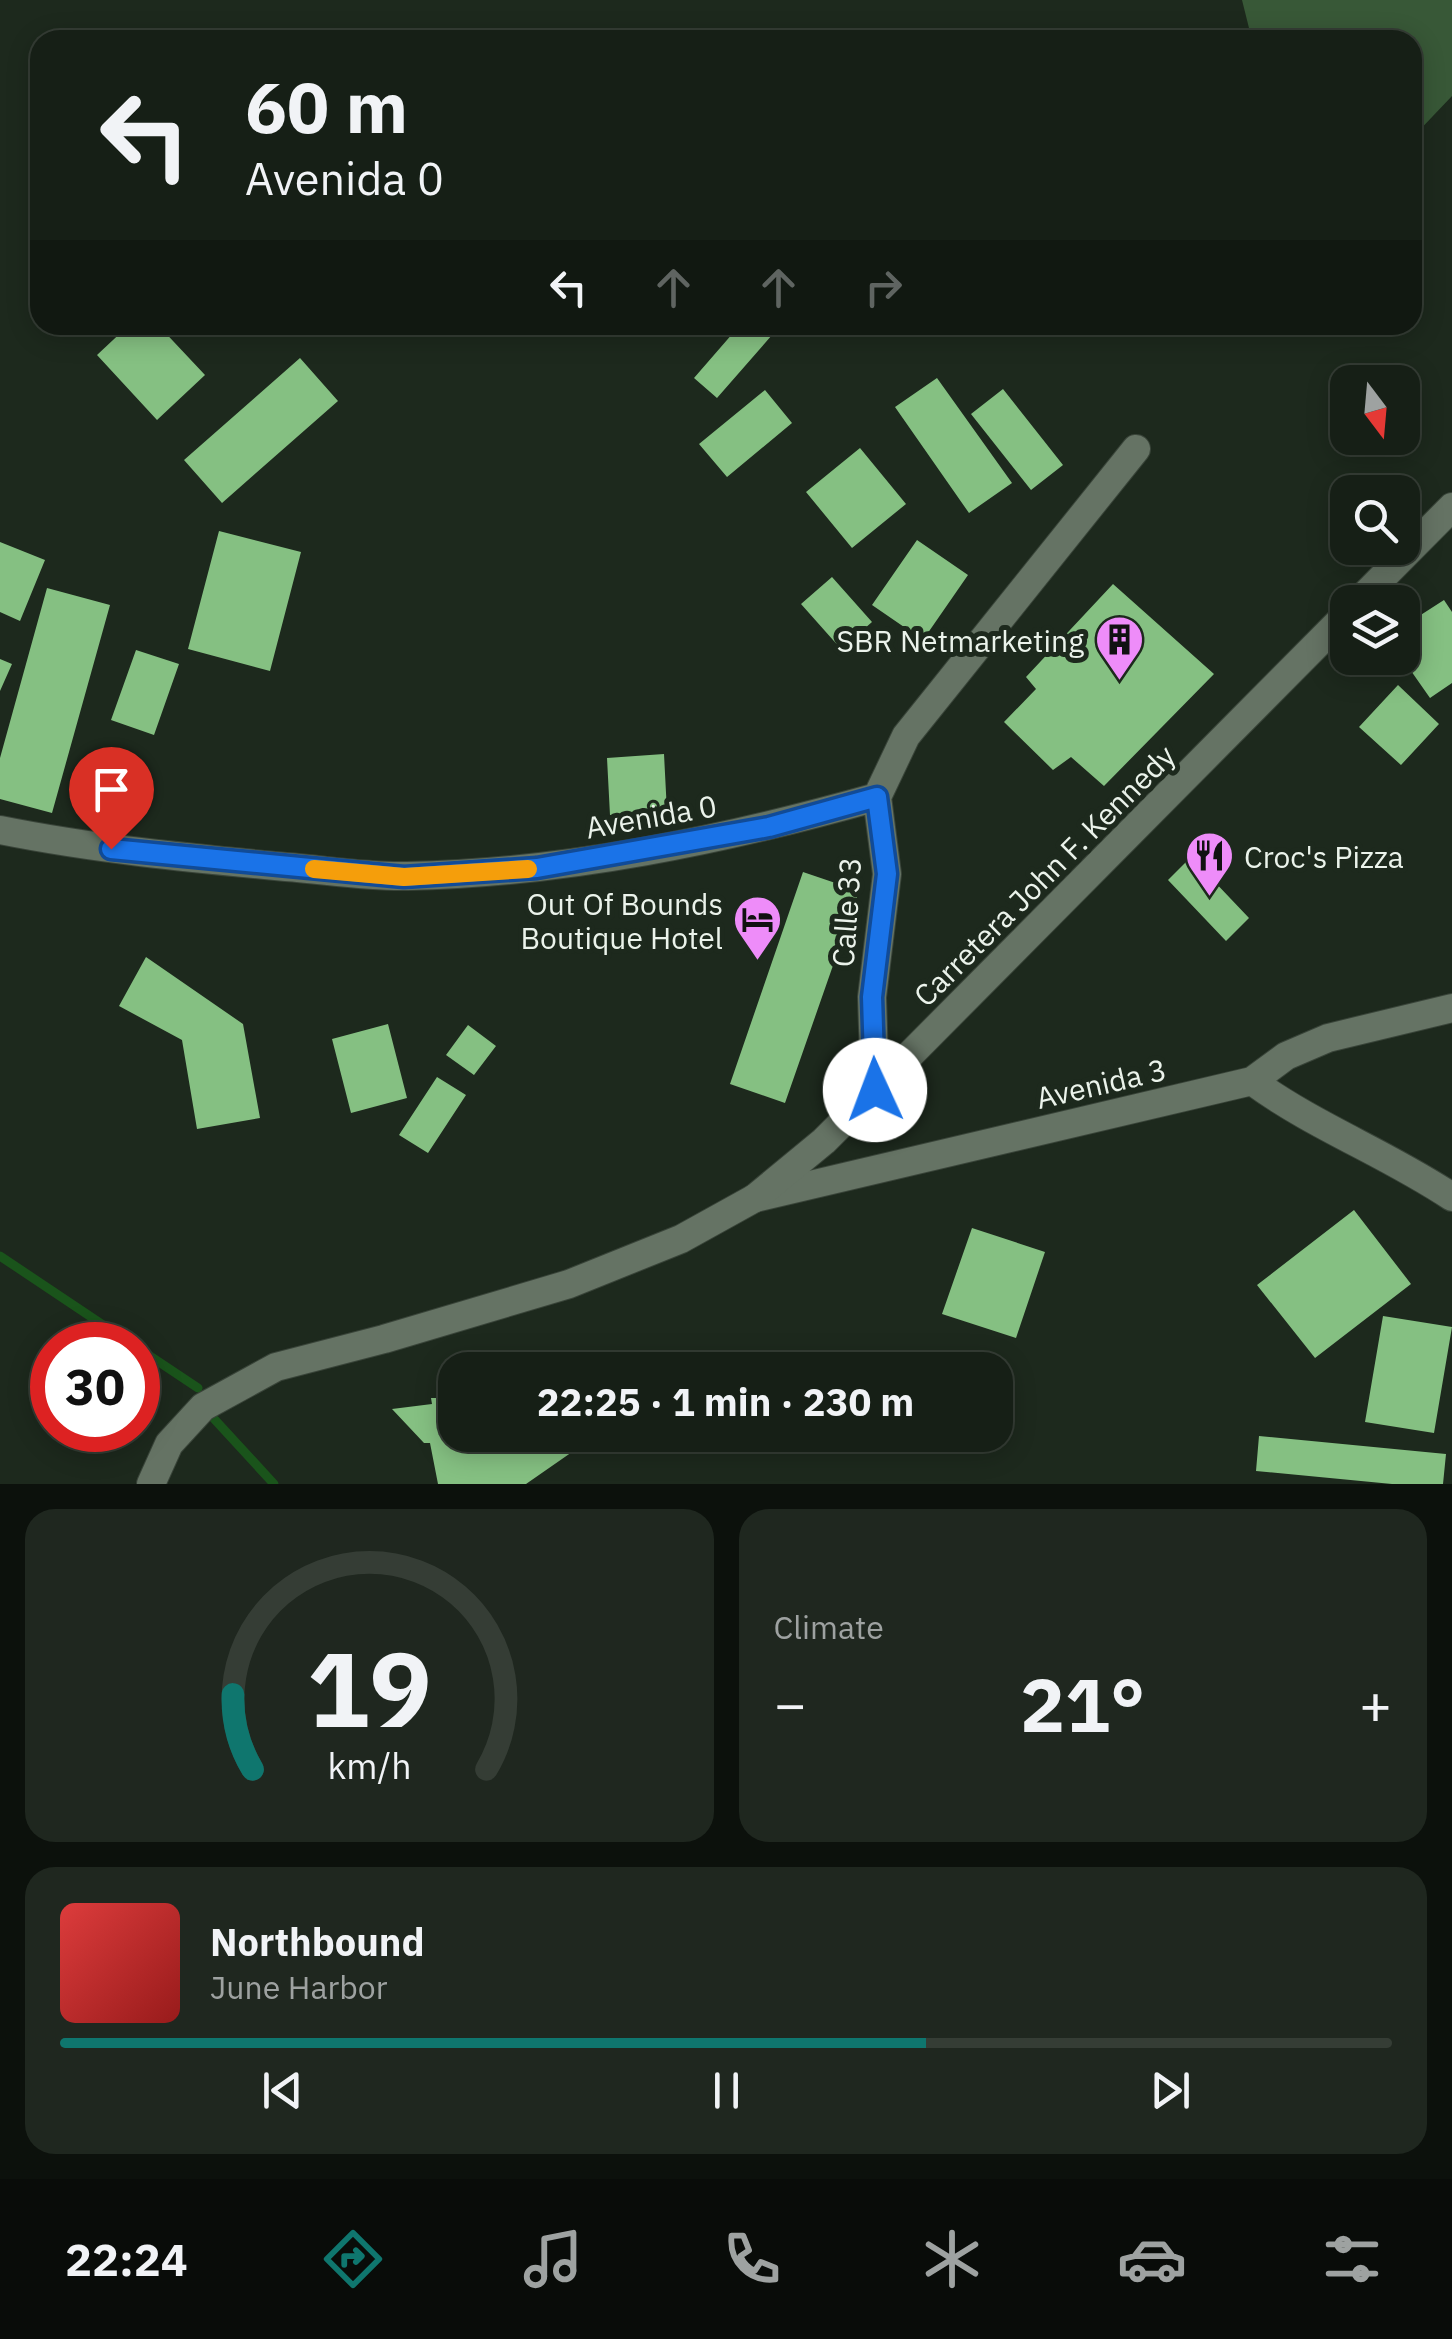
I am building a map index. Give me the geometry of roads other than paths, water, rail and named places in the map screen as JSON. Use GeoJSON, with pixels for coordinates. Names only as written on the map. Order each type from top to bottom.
{"type":"FeatureCollection","features":[{"type":"Feature","properties":{"kind":"street"},"geometry":{"type":"LineString","coordinates":[[877,797],[906,736],[1136,449]]}},
{"type":"Feature","properties":{"kind":"street"},"geometry":{"type":"LineString","coordinates":[[1375,585],[1452,506]]}},
{"type":"Feature","properties":{"kind":"street","name":"Carretera John F. Kennedy"},"geometry":{"type":"LineString","coordinates":[[152,1484],[169,1444],[203,1407],[276,1367],[570,1284],[681,1238],[754,1198],[824,1141],[1330,631]]}},
{"type":"Feature","properties":{"kind":"street","name":"Avenida 0"},"geometry":{"type":"LineString","coordinates":[[0,830],[72,845],[404,877],[556,866],[769,827],[877,797]]}},
{"type":"Feature","properties":{"kind":"street","name":"Calle 33"},"geometry":{"type":"LineString","coordinates":[[875,1090],[872,997],[887,874],[877,797]]}},
{"type":"Feature","properties":{"kind":"street","name":"Avenida 3"},"geometry":{"type":"LineString","coordinates":[[754,1198],[1252,1081],[1286,1056],[1328,1038],[1452,1008]]}},
{"type":"Feature","properties":{"kind":"street"},"geometry":{"type":"LineString","coordinates":[[1252,1081],[1284,1104],[1407,1167],[1452,1197]]}},
{"type":"Feature","properties":{"kind":"waterway"},"geometry":{"type":"LineString","coordinates":[[0,1256],[99,1322]]}},
{"type":"Feature","properties":{"kind":"waterway"},"geometry":{"type":"LineString","coordinates":[[160,1363],[198,1388]]}},
{"type":"Feature","properties":{"kind":"waterway"},"geometry":{"type":"LineString","coordinates":[[205,1409],[274,1484]]}},
{"type":"Feature","properties":{"kind":"place","name":"SBR Netmarketing"},"geometry":{"type":"Point","coordinates":[1119,682]}},
{"type":"Feature","properties":{"kind":"place","name":"Croc's Pizza"},"geometry":{"type":"Point","coordinates":[1209,898]}},
{"type":"Feature","properties":{"kind":"place","name":"Out Of Bounds Boutique Hotel"},"geometry":{"type":"Point","coordinates":[758,962]}}]}
